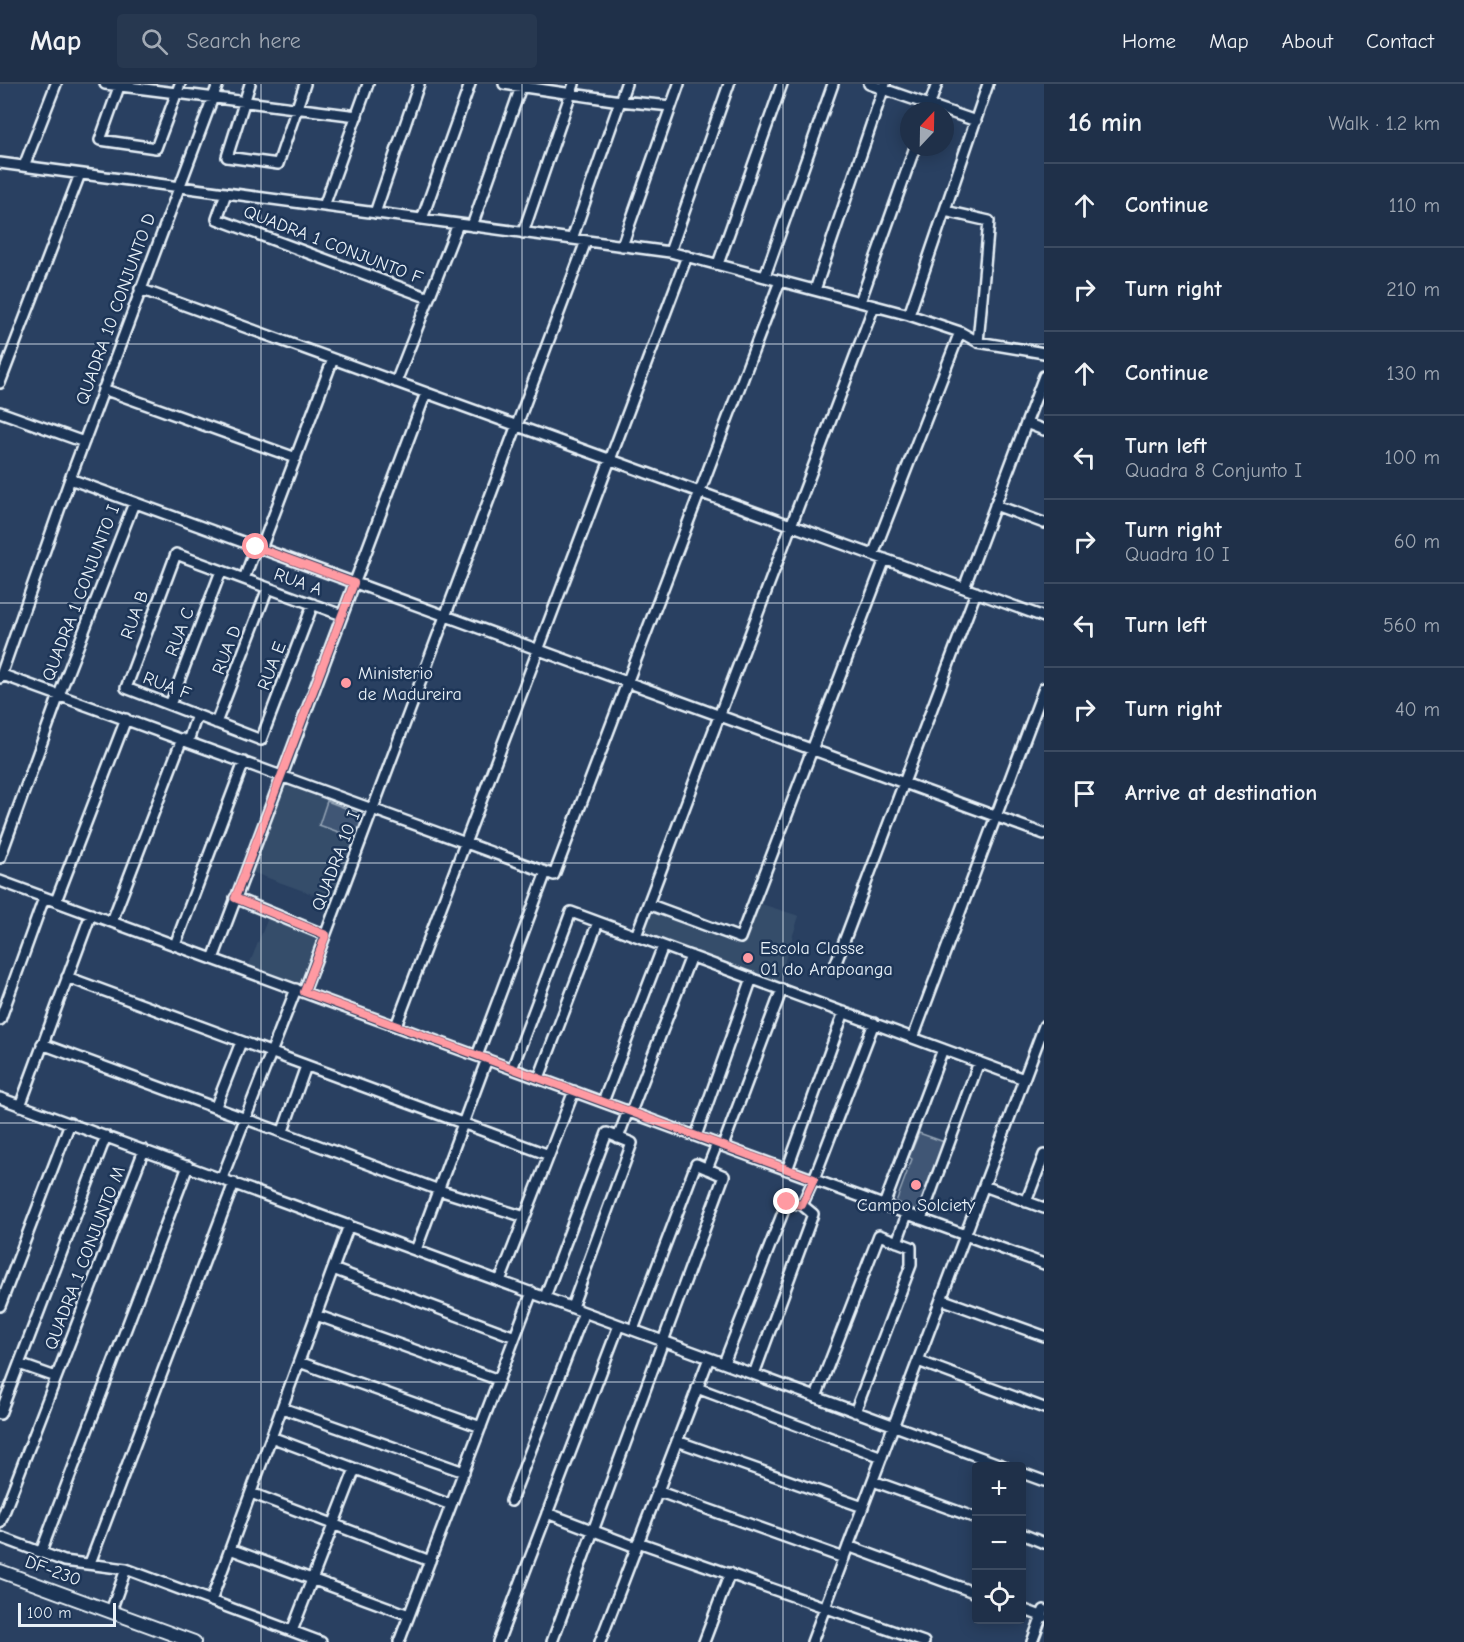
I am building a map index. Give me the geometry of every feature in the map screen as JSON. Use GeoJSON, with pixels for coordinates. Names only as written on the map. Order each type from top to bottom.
{"type":"FeatureCollection","features":[{"type":"Feature","properties":{"kind":"main road","name":"DF-230"},"geometry":{"type":"LineString","coordinates":[[0,1571],[194,1642]]}},
{"type":"Feature","properties":{"kind":"street"},"geometry":{"type":"LineString","coordinates":[[24,166],[56,84]]}},
{"type":"Feature","properties":{"kind":"street"},"geometry":{"type":"LineString","coordinates":[[105,84],[179,88],[213,97],[357,116]]}},
{"type":"Feature","properties":{"kind":"street","name":"QUADRA 10 CONJUNTO D"},"geometry":{"type":"LineString","coordinates":[[0,675],[70,479],[218,84]]}},
{"type":"Feature","properties":{"kind":"street"},"geometry":{"type":"LineString","coordinates":[[250,84],[227,157],[278,164],[305,84]]}},
{"type":"Feature","properties":{"kind":"street"},"geometry":{"type":"LineString","coordinates":[[324,206],[368,84]]}},
{"type":"Feature","properties":{"kind":"street"},"geometry":{"type":"LineString","coordinates":[[375,213],[419,84]]}},
{"type":"Feature","properties":{"kind":"street"},"geometry":{"type":"LineString","coordinates":[[422,219],[470,84]]}},
{"type":"Feature","properties":{"kind":"street"},"geometry":{"type":"LineString","coordinates":[[504,84],[573,89],[620,101],[671,106]]}},
{"type":"Feature","properties":{"kind":"street"},"geometry":{"type":"LineString","coordinates":[[572,239],[626,84]]}},
{"type":"Feature","properties":{"kind":"street"},"geometry":{"type":"LineString","coordinates":[[622,246],[679,84]]}},
{"type":"Feature","properties":{"kind":"street"},"geometry":{"type":"LineString","coordinates":[[670,252],[729,84]]}},
{"type":"Feature","properties":{"kind":"street"},"geometry":{"type":"LineString","coordinates":[[718,264],[782,84]]}},
{"type":"Feature","properties":{"kind":"street"},"geometry":{"type":"LineString","coordinates":[[765,276],[833,84]]}},
{"type":"Feature","properties":{"kind":"street"},"geometry":{"type":"LineString","coordinates":[[869,84],[884,86],[916,102]]}},
{"type":"Feature","properties":{"kind":"street"},"geometry":{"type":"LineString","coordinates":[[930,102],[937,84]]}},
{"type":"Feature","properties":{"kind":"street"},"geometry":{"type":"LineString","coordinates":[[909,315],[988,84]]}},
{"type":"Feature","properties":{"kind":"street"},"geometry":{"type":"LineString","coordinates":[[119,85],[100,140],[156,148],[179,88]]}},
{"type":"Feature","properties":{"kind":"street"},"geometry":{"type":"LineString","coordinates":[[815,290],[884,86]]}},
{"type":"Feature","properties":{"kind":"street"},"geometry":{"type":"LineString","coordinates":[[472,226],[521,87]]}},
{"type":"Feature","properties":{"kind":"street"},"geometry":{"type":"LineString","coordinates":[[523,232],[573,89]]}},
{"type":"Feature","properties":{"kind":"street"},"geometry":{"type":"LineString","coordinates":[[954,115],[976,121]]}},
{"type":"Feature","properties":{"kind":"street"},"geometry":{"type":"LineString","coordinates":[[860,302],[912,156]]}},
{"type":"Feature","properties":{"kind":"street"},"geometry":{"type":"LineString","coordinates":[[0,163],[670,252],[909,315],[960,332],[978,342],[1044,353]]}},
{"type":"Feature","properties":{"kind":"street"},"geometry":{"type":"LineString","coordinates":[[0,383],[80,174]]}},
{"type":"Feature","properties":{"kind":"street","name":"QUADRA 1 CONJUNTO F"},"geometry":{"type":"LineString","coordinates":[[226,193],[217,219],[429,298]]}},
{"type":"Feature","properties":{"kind":"street"},"geometry":{"type":"LineString","coordinates":[[945,211],[989,221],[978,342]]}},
{"type":"Feature","properties":{"kind":"street"},"geometry":{"type":"LineString","coordinates":[[396,382],[458,224]]}},
{"type":"Feature","properties":{"kind":"street","name":"QUADRA 10 I"},"geometry":{"type":"LineString","coordinates":[[222,1178],[271,1053],[326,935],[586,241]]}},
{"type":"Feature","properties":{"kind":"street"},"geometry":{"type":"LineString","coordinates":[[396,1026],[687,256]]}},
{"type":"Feature","properties":{"kind":"street"},"geometry":{"type":"LineString","coordinates":[[477,1056],[627,682],[780,280]]}},
{"type":"Feature","properties":{"kind":"street"},"geometry":{"type":"LineString","coordinates":[[140,290],[1044,617]]}},
{"type":"Feature","properties":{"kind":"street"},"geometry":{"type":"LineString","coordinates":[[636,936],[874,306]]}},
{"type":"Feature","properties":{"kind":"street"},"geometry":{"type":"LineString","coordinates":[[873,555],[960,332]]}},
{"type":"Feature","properties":{"kind":"street"},"geometry":{"type":"LineString","coordinates":[[244,579],[296,458],[333,359]]}},
{"type":"Feature","properties":{"kind":"street"},"geometry":{"type":"LineString","coordinates":[[964,588],[1044,376]]}},
{"type":"Feature","properties":{"kind":"street"},"geometry":{"type":"LineString","coordinates":[[104,389],[296,458]]}},
{"type":"Feature","properties":{"kind":"street"},"geometry":{"type":"LineString","coordinates":[[213,958],[426,393]]}},
{"type":"Feature","properties":{"kind":"street"},"geometry":{"type":"LineString","coordinates":[[0,412],[84,442]]}},
{"type":"Feature","properties":{"kind":"street"},"geometry":{"type":"LineString","coordinates":[[1026,423],[1044,429]]}},
{"type":"Feature","properties":{"kind":"street"},"geometry":{"type":"LineString","coordinates":[[70,479],[1044,834]]}},
{"type":"Feature","properties":{"kind":"street","name":"QUADRA 1 CONJUNTO I"},"geometry":{"type":"LineString","coordinates":[[0,858],[59,695],[134,503]]}},
{"type":"Feature","properties":{"kind":"street"},"geometry":{"type":"LineString","coordinates":[[995,505],[1044,523]]}},
{"type":"Feature","properties":{"kind":"street","name":"RUA A"},"geometry":{"type":"LineString","coordinates":[[176,554],[342,615]]}},
{"type":"Feature","properties":{"kind":"street","name":"RUA B"},"geometry":{"type":"LineString","coordinates":[[126,688],[176,554]]}},
{"type":"Feature","properties":{"kind":"street"},"geometry":{"type":"LineString","coordinates":[[648,904],[740,938],[885,559]]}},
{"type":"Feature","properties":{"kind":"street","name":"RUA C"},"geometry":{"type":"LineString","coordinates":[[170,705],[221,571]]}},
{"type":"Feature","properties":{"kind":"street","name":"RUA D"},"geometry":{"type":"LineString","coordinates":[[216,723],[268,588]]}},
{"type":"Feature","properties":{"kind":"street"},"geometry":{"type":"LineString","coordinates":[[834,968],[976,592]]}},
{"type":"Feature","properties":{"kind":"street","name":"RUA E"},"geometry":{"type":"LineString","coordinates":[[261,740],[313,604]]}},
{"type":"Feature","properties":{"kind":"street"},"geometry":{"type":"LineString","coordinates":[[0,675],[550,873]]}},
{"type":"Feature","properties":{"kind":"street","name":"RUA F"},"geometry":{"type":"LineString","coordinates":[[126,688],[261,740]]}},
{"type":"Feature","properties":{"kind":"street"},"geometry":{"type":"LineString","coordinates":[[913,1038],[1044,688]]}},
{"type":"Feature","properties":{"kind":"street","name":"RUA F"},"geometry":{"type":"LineString","coordinates":[[112,921],[197,715]]}},
{"type":"Feature","properties":{"kind":"street"},"geometry":{"type":"LineString","coordinates":[[56,901],[126,719]]}},
{"type":"Feature","properties":{"kind":"street"},"geometry":{"type":"LineString","coordinates":[[175,945],[244,762]]}},
{"type":"Feature","properties":{"kind":"street"},"geometry":{"type":"LineString","coordinates":[[1,883],[112,921],[1044,1264]]}},
{"type":"Feature","properties":{"kind":"street"},"geometry":{"type":"LineString","coordinates":[[0,1020],[44,898]]}},
{"type":"Feature","properties":{"kind":"street"},"geometry":{"type":"LineString","coordinates":[[235,898],[326,935]]}},
{"type":"Feature","properties":{"kind":"street"},"geometry":{"type":"LineString","coordinates":[[512,1069],[571,912],[1024,1079]]}},
{"type":"Feature","properties":{"kind":"street"},"geometry":{"type":"LineString","coordinates":[[20,1106],[91,914]]}},
{"type":"Feature","properties":{"kind":"street"},"geometry":{"type":"LineString","coordinates":[[539,1078],[598,921]]}},
{"type":"Feature","properties":{"kind":"street"},"geometry":{"type":"LineString","coordinates":[[603,1102],[663,946]]}},
{"type":"Feature","properties":{"kind":"street"},"geometry":{"type":"LineString","coordinates":[[618,1138],[691,956]]}},
{"type":"Feature","properties":{"kind":"street"},"geometry":{"type":"LineString","coordinates":[[67,977],[549,1155]]}},
{"type":"Feature","properties":{"kind":"street"},"geometry":{"type":"LineString","coordinates":[[696,1136],[752,978]]}},
{"type":"Feature","properties":{"kind":"street"},"geometry":{"type":"LineString","coordinates":[[706,1169],[720,1145],[782,989]]}},
{"type":"Feature","properties":{"kind":"street"},"geometry":{"type":"LineString","coordinates":[[788,1170],[844,1012]]}},
{"type":"Feature","properties":{"kind":"street"},"geometry":{"type":"LineString","coordinates":[[802,1205],[874,1023]]}},
{"type":"Feature","properties":{"kind":"street"},"geometry":{"type":"LineString","coordinates":[[812,1642],[1024,1079],[1040,1049],[1044,1026]]}},
{"type":"Feature","properties":{"kind":"street"},"geometry":{"type":"LineString","coordinates":[[216,1106],[241,1042]]}},
{"type":"Feature","properties":{"kind":"street"},"geometry":{"type":"LineString","coordinates":[[42,1044],[216,1106],[439,1190],[525,1217]]}},
{"type":"Feature","properties":{"kind":"street"},"geometry":{"type":"LineString","coordinates":[[884,1205],[942,1048]]}},
{"type":"Feature","properties":{"kind":"street"},"geometry":{"type":"LineString","coordinates":[[417,1250],[487,1059]]}},
{"type":"Feature","properties":{"kind":"street"},"geometry":{"type":"LineString","coordinates":[[921,1219],[979,1062]]}},
{"type":"Feature","properties":{"kind":"street"},"geometry":{"type":"LineString","coordinates":[[283,1131],[306,1066]]}},
{"type":"Feature","properties":{"kind":"street"},"geometry":{"type":"LineString","coordinates":[[501,1281],[574,1091]]}},
{"type":"Feature","properties":{"kind":"street"},"geometry":{"type":"LineString","coordinates":[[0,1098],[991,1462]]}},
{"type":"Feature","properties":{"kind":"street"},"geometry":{"type":"LineString","coordinates":[[0,1306],[70,1123]]}},
{"type":"Feature","properties":{"kind":"street"},"geometry":{"type":"LineString","coordinates":[[545,1297],[607,1133],[632,1143],[572,1307]]}},
{"type":"Feature","properties":{"kind":"street","name":"QUADRA 1 CONJUNTO M"},"geometry":{"type":"LineString","coordinates":[[0,1414],[106,1136]]}},
{"type":"Feature","properties":{"kind":"street","name":"QUADRA 1 CONJUNTO M"},"geometry":{"type":"LineString","coordinates":[[0,1524],[144,1150]]}},
{"type":"Feature","properties":{"kind":"street"},"geometry":{"type":"LineString","coordinates":[[1026,1202],[1044,1155]]}},
{"type":"Feature","properties":{"kind":"street"},"geometry":{"type":"LineString","coordinates":[[552,1642],[724,1176],[696,1164],[633,1330]]}},
{"type":"Feature","properties":{"kind":"street"},"geometry":{"type":"LineString","coordinates":[[41,1552],[189,1166]]}},
{"type":"Feature","properties":{"kind":"street"},"geometry":{"type":"LineString","coordinates":[[90,1563],[234,1183]]}},
{"type":"Feature","properties":{"kind":"street"},"geometry":{"type":"LineString","coordinates":[[984,1186],[1044,1208]]}},
{"type":"Feature","properties":{"kind":"street"},"geometry":{"type":"LineString","coordinates":[[724,1363],[787,1202],[802,1205],[813,1214],[754,1374]]}},
{"type":"Feature","properties":{"kind":"street"},"geometry":{"type":"LineString","coordinates":[[897,1242],[907,1214]]}},
{"type":"Feature","properties":{"kind":"street"},"geometry":{"type":"LineString","coordinates":[[211,1601],[349,1225]]}},
{"type":"Feature","properties":{"kind":"street"},"geometry":{"type":"LineString","coordinates":[[816,1397],[879,1235],[911,1247],[911,1265],[855,1412]]}},
{"type":"Feature","properties":{"kind":"street"},"geometry":{"type":"LineString","coordinates":[[333,1269],[515,1337]]}},
{"type":"Feature","properties":{"kind":"street"},"geometry":{"type":"LineString","coordinates":[[399,1642],[532,1293]]}},
{"type":"Feature","properties":{"kind":"street"},"geometry":{"type":"LineString","coordinates":[[941,1299],[1044,1336]]}},
{"type":"Feature","properties":{"kind":"street"},"geometry":{"type":"LineString","coordinates":[[511,1501],[584,1312]]}},
{"type":"Feature","properties":{"kind":"street"},"geometry":{"type":"LineString","coordinates":[[316,1315],[499,1380]]}},
{"type":"Feature","properties":{"kind":"street"},"geometry":{"type":"LineString","coordinates":[[498,1642],[619,1325]]}},
{"type":"Feature","properties":{"kind":"street"},"geometry":{"type":"LineString","coordinates":[[600,1642],[709,1358]]}},
{"type":"Feature","properties":{"kind":"street"},"geometry":{"type":"LineString","coordinates":[[918,1361],[1044,1407]]}},
{"type":"Feature","properties":{"kind":"street"},"geometry":{"type":"LineString","coordinates":[[299,1362],[481,1427]]}},
{"type":"Feature","properties":{"kind":"street","name":"QUADRA 1 CONJUNTO M"},"geometry":{"type":"LineString","coordinates":[[19,1364],[56,1377]]}},
{"type":"Feature","properties":{"kind":"street"},"geometry":{"type":"LineString","coordinates":[[697,1388],[882,1457]]}},
{"type":"Feature","properties":{"kind":"street"},"geometry":{"type":"LineString","coordinates":[[282,1408],[464,1472]]}},
{"type":"Feature","properties":{"kind":"street"},"geometry":{"type":"LineString","coordinates":[[271,1437],[451,1505]]}},
{"type":"Feature","properties":{"kind":"street"},"geometry":{"type":"LineString","coordinates":[[677,1441],[863,1507]]}},
{"type":"Feature","properties":{"kind":"street"},"geometry":{"type":"LineString","coordinates":[[292,1631],[355,1468]]}},
{"type":"Feature","properties":{"kind":"street"},"geometry":{"type":"LineString","coordinates":[[1026,1474],[1044,1481]]}},
{"type":"Feature","properties":{"kind":"street"},"geometry":{"type":"LineString","coordinates":[[873,1481],[972,1517]]}},
{"type":"Feature","properties":{"kind":"street"},"geometry":{"type":"LineString","coordinates":[[657,1491],[844,1558]]}},
{"type":"Feature","properties":{"kind":"street"},"geometry":{"type":"LineString","coordinates":[[251,1493],[430,1561]]}},
{"type":"Feature","properties":{"kind":"street"},"geometry":{"type":"LineString","coordinates":[[548,1513],[592,1532],[730,1573],[924,1642]]}},
{"type":"Feature","properties":{"kind":"street"},"geometry":{"type":"LineString","coordinates":[[1026,1536],[1044,1543]]}},
{"type":"Feature","properties":{"kind":"street"},"geometry":{"type":"LineString","coordinates":[[0,1537],[64,1561],[126,1569],[321,1642]]}},
{"type":"Feature","properties":{"kind":"street"},"geometry":{"type":"LineString","coordinates":[[848,1546],[972,1592]]}},
{"type":"Feature","properties":{"kind":"street"},"geometry":{"type":"LineString","coordinates":[[230,1549],[410,1615]]}},
{"type":"Feature","properties":{"kind":"street"},"geometry":{"type":"LineString","coordinates":[[111,1611],[126,1569]]}},
{"type":"Feature","properties":{"kind":"street"},"geometry":{"type":"LineString","coordinates":[[704,1642],[730,1573]]}},
{"type":"Feature","properties":{"kind":"street"},"geometry":{"type":"LineString","coordinates":[[1026,1610],[1043,1614],[1032,1642]]}},
{"type":"Feature","properties":{"kind":"shaded area"},"geometry":{"type":"Polygon","coordinates":[[[282,781],[365,810],[331,901],[249,871],[282,781]]]}},
{"type":"Feature","properties":{"kind":"shaded area"},"geometry":{"type":"Polygon","coordinates":[[[327,801],[366,816],[358,839],[319,825],[327,801]]]}},
{"type":"Feature","properties":{"kind":"shaded area","name":"Escola Classe 01 do Arapoanga"},"geometry":{"type":"Polygon","coordinates":[[[758,903],[799,916],[778,982],[643,934],[653,907],[744,941],[758,903]]]}},
{"type":"Feature","properties":{"kind":"shaded area"},"geometry":{"type":"Polygon","coordinates":[[[268,918],[321,939],[304,986],[249,965],[268,918]]]}},
{"type":"Feature","properties":{"kind":"shaded area"},"geometry":{"type":"Polygon","coordinates":[[[919,1133],[947,1143],[919,1211],[896,1202],[912,1159],[909,1157],[919,1133]]]}},
{"type":"Feature","properties":{"kind":"place","name":"Ministerio de Madureira"},"geometry":{"type":"Point","coordinates":[346,683]}},
{"type":"Feature","properties":{"kind":"place","name":"Escola Classe 01 do Arapoanga"},"geometry":{"type":"Point","coordinates":[748,958]}},
{"type":"Feature","properties":{"kind":"place","name":"Campo Solciety"},"geometry":{"type":"Point","coordinates":[916,1185]}},
{"type":"Feature","properties":{"kind":"route"},"geometry":{"type":"LineString","coordinates":[[256,547],[354,583],[235,898],[326,935],[304,992],[814,1179],[802,1205],[787,1202]]}}]}
